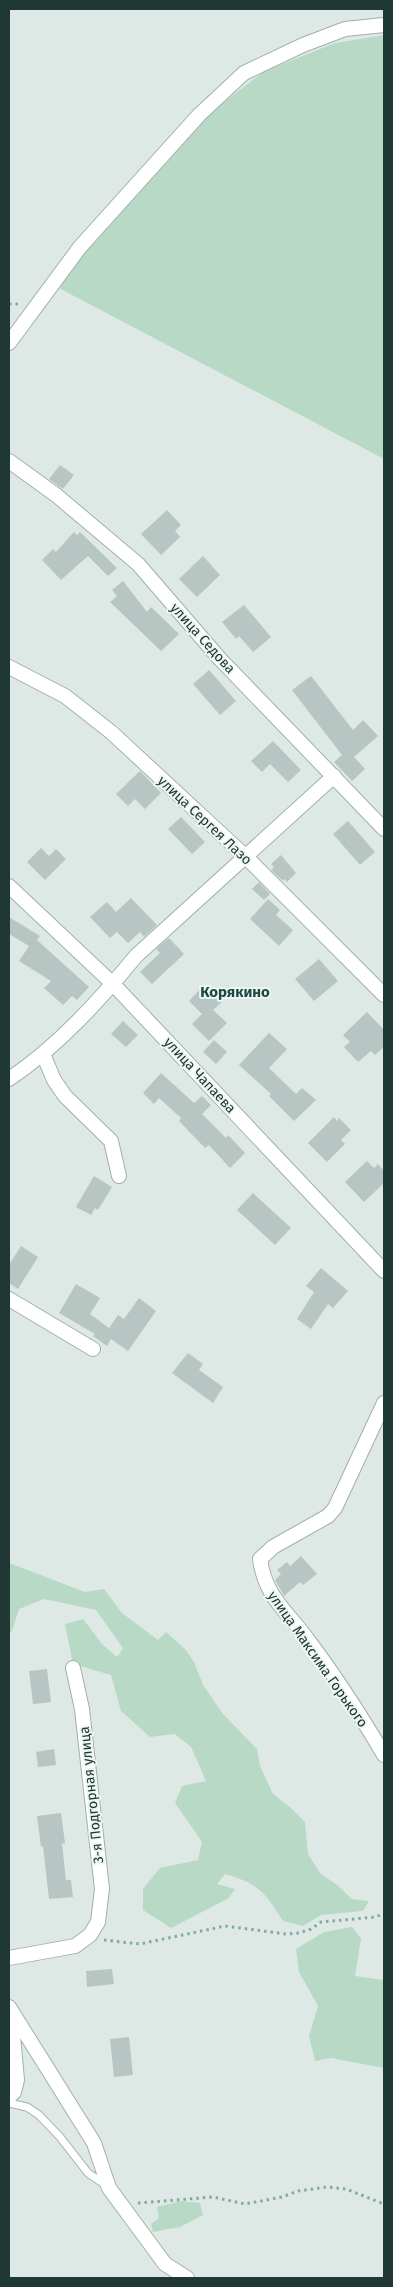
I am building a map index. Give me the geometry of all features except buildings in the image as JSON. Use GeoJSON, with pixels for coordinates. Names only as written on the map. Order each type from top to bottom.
{"type":"FeatureCollection","features":[{"type":"Feature","properties":{"kind":"street"},"geometry":{"type":"LineString","coordinates":[[9,344],[80,247],[199,115],[244,73],[303,45],[345,29],[384,25]]}},
{"type":"Feature","properties":{"kind":"street","name":"улица Седова"},"geometry":{"type":"LineString","coordinates":[[9,461],[56,495],[138,564],[220,659],[384,829]]}},
{"type":"Feature","properties":{"kind":"street","name":"улица Сергея Лазо"},"geometry":{"type":"LineString","coordinates":[[9,667],[65,696],[111,732],[246,857],[384,995]]}},
{"type":"Feature","properties":{"kind":"street"},"geometry":{"type":"LineString","coordinates":[[9,1079],[43,1054],[113,984],[136,956],[334,776]]}},
{"type":"Feature","properties":{"kind":"street","name":"улица Чапаева"},"geometry":{"type":"LineString","coordinates":[[9,886],[113,984],[384,1271]]}},
{"type":"Feature","properties":{"kind":"street"},"geometry":{"type":"LineString","coordinates":[[43,1054],[54,1080],[65,1096],[111,1141],[118,1176]]}},
{"type":"Feature","properties":{"kind":"street"},"geometry":{"type":"LineString","coordinates":[[9,1299],[93,1349]]}},
{"type":"Feature","properties":{"kind":"street","name":"улица Максима Горького"},"geometry":{"type":"LineString","coordinates":[[384,1403],[335,1508],[320,1521],[273,1547],[260,1559],[262,1577],[271,1594],[308,1639],[362,1718],[384,1755]]}},
{"type":"Feature","properties":{"kind":"street","name":"3-я Подгорная улица"},"geometry":{"type":"LineString","coordinates":[[73,1668],[82,1709],[102,1889],[98,1922],[90,1935],[83,1940]]}},
{"type":"Feature","properties":{"kind":"street"},"geometry":{"type":"LineString","coordinates":[[9,1958],[75,1946],[83,1940]]}},
{"type":"Feature","properties":{"kind":"street"},"geometry":{"type":"LineString","coordinates":[[9,2098],[14,2092],[17,2080],[10,2009]]}},
{"type":"Feature","properties":{"kind":"street"},"geometry":{"type":"LineString","coordinates":[[10,2009],[94,2143],[109,2188],[165,2264],[187,2278]]}},
{"type":"Feature","properties":{"kind":"lane"},"geometry":{"type":"LineString","coordinates":[[9,2103],[27,2107],[39,2115],[60,2137],[88,2173],[109,2188]]}},
{"type":"Feature","properties":{"kind":"path"},"geometry":{"type":"LineString","coordinates":[[83,1940],[140,1944],[225,1926],[286,1934],[311,1929],[322,1922],[376,1917],[384,1913]]}},
{"type":"Feature","properties":{"kind":"path"},"geometry":{"type":"LineString","coordinates":[[122,2205],[213,2197],[245,2204],[282,2197],[298,2191],[328,2188],[346,2189],[384,2204]]}},
{"type":"Feature","properties":{"kind":"green space"},"geometry":{"type":"Polygon","coordinates":[[[384,35],[384,459],[57,287],[167,145],[265,71],[335,43],[384,35]]]}},
{"type":"Feature","properties":{"kind":"green space"},"geometry":{"type":"Polygon","coordinates":[[[9,1563],[85,1592],[104,1589],[122,1613],[158,1640],[166,1632],[186,1650],[194,1662],[203,1685],[223,1714],[257,1749],[260,1766],[273,1794],[305,1822],[308,1854],[320,1873],[352,1899],[369,1901],[363,1911],[321,1915],[303,1926],[283,1921],[260,1890],[246,1881],[225,1874],[217,1884],[235,1889],[229,1898],[171,1928],[143,1910],[143,1889],[160,1868],[198,1860],[202,1842],[175,1803],[182,1786],[206,1781],[191,1747],[175,1734],[150,1737],[121,1711],[111,1675],[73,1664],[65,1624],[83,1619],[102,1644],[117,1657],[123,1648],[96,1610],[44,1599],[19,1609],[12,1631],[9,1633],[9,1563]]]}},
{"type":"Feature","properties":{"kind":"green space"},"geometry":{"type":"Polygon","coordinates":[[[352,1927],[361,1939],[355,1976],[384,1980],[384,2068],[331,2058],[315,2061],[309,2036],[318,2006],[299,1972],[296,1949],[324,1932],[352,1927]]]}},
{"type":"Feature","properties":{"kind":"green space"},"geometry":{"type":"Polygon","coordinates":[[[181,2201],[200,2203],[203,2215],[180,2227],[153,2232],[151,2224],[159,2218],[157,2207],[181,2201]]]}},
{"type":"Feature","properties":{"kind":"district","name":"Корякино"},"geometry":{"type":"Point","coordinates":[235,992]}}]}
